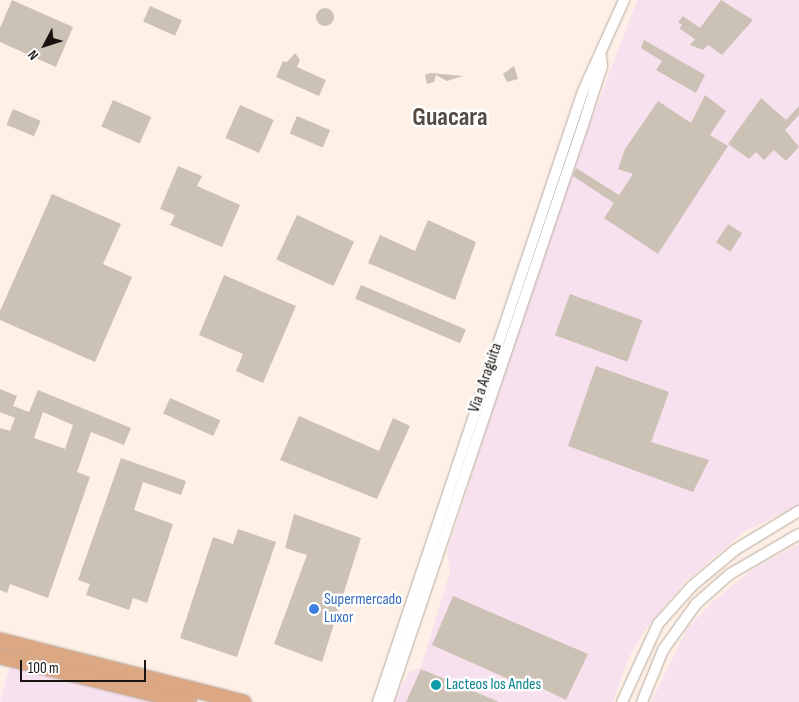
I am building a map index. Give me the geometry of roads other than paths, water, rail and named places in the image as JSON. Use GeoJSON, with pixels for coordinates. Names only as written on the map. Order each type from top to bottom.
{"type":"FeatureCollection","features":[{"type":"Feature","properties":{"kind":"main road"},"geometry":{"type":"LineString","coordinates":[[0,640],[243,702]]}},
{"type":"Feature","properties":{"kind":"main road"},"geometry":{"type":"LineString","coordinates":[[0,656],[188,702]]}},
{"type":"Feature","properties":{"kind":"street","name":"Via a Araguita"},"geometry":{"type":"LineString","coordinates":[[378,702],[583,91],[624,0]]}},
{"type":"Feature","properties":{"kind":"street","name":"Via a Araguita"},"geometry":{"type":"LineString","coordinates":[[388,702],[583,125],[602,66],[600,56]]}},
{"type":"Feature","properties":{"kind":"street"},"geometry":{"type":"LineString","coordinates":[[622,702],[658,624],[692,586],[735,550],[799,511]]}},
{"type":"Feature","properties":{"kind":"street"},"geometry":{"type":"LineString","coordinates":[[642,702],[663,650],[696,604],[730,574],[799,534]]}},
{"type":"Feature","properties":{"kind":"place","name":"Supermercado Luxor"},"geometry":{"type":"Point","coordinates":[314,609]}},
{"type":"Feature","properties":{"kind":"place","name":"Lacteos los Andes"},"geometry":{"type":"Point","coordinates":[436,685]}},
{"type":"Feature","properties":{"kind":"district","name":"Guacara"},"geometry":{"type":"Point","coordinates":[450,118]}}]}
